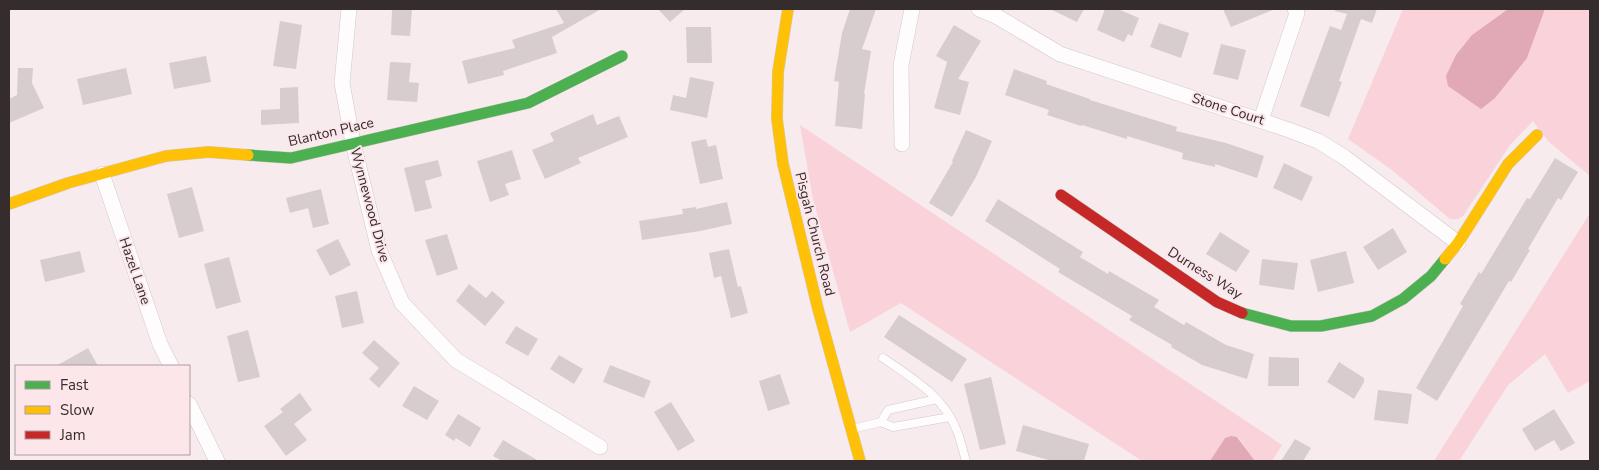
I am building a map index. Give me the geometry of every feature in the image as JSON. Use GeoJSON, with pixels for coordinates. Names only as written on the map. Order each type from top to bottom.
{"type":"FeatureCollection","features":[{"type":"Feature","properties":{"kind":"street","name":"Wynnewood Drive"},"geometry":{"type":"LineString","coordinates":[[349,9],[342,83],[353,143],[379,250],[402,303],[456,360],[600,447]]}},
{"type":"Feature","properties":{"kind":"street","name":"Pisgah Church Road"},"geometry":{"type":"LineString","coordinates":[[788,9],[778,81],[777,119],[783,164],[818,309],[860,461]]}},
{"type":"Feature","properties":{"kind":"street"},"geometry":{"type":"LineString","coordinates":[[902,144],[901,65],[912,9]]}},
{"type":"Feature","properties":{"kind":"street","name":"Stone Court"},"geometry":{"type":"LineString","coordinates":[[979,9],[996,16],[1060,54],[1261,120],[1318,141],[1344,157],[1458,243]]}},
{"type":"Feature","properties":{"kind":"street"},"geometry":{"type":"LineString","coordinates":[[1261,120],[1296,13],[1295,9]]}},
{"type":"Feature","properties":{"kind":"street","name":"Blanton Place"},"geometry":{"type":"LineString","coordinates":[[9,204],[68,183],[166,156],[208,152],[291,158],[528,103],[622,56]]}},
{"type":"Feature","properties":{"kind":"street","name":"Durness Way"},"geometry":{"type":"LineString","coordinates":[[1061,195],[1217,302],[1240,313],[1291,326],[1321,326],[1372,316],[1402,299],[1431,276],[1458,243],[1508,164],[1537,135]]}},
{"type":"Feature","properties":{"kind":"street","name":"Hazel Lane"},"geometry":{"type":"LineString","coordinates":[[102,174],[160,344],[170,365]]}},
{"type":"Feature","properties":{"kind":"street"},"geometry":{"type":"LineString","coordinates":[[190,406],[217,461]]}},
{"type":"Feature","properties":{"kind":"lane"},"geometry":{"type":"LineString","coordinates":[[883,358],[924,386],[937,399],[950,416],[957,431],[966,461]]}},
{"type":"Feature","properties":{"kind":"lane"},"geometry":{"type":"LineString","coordinates":[[881,422],[888,410],[937,399]]}},
{"type":"Feature","properties":{"kind":"lane"},"geometry":{"type":"LineString","coordinates":[[850,429],[881,422],[893,427],[950,416]]}},
{"type":"Feature","properties":{"kind":"shaded area"},"geometry":{"type":"Polygon","coordinates":[[[1403,9],[1508,9],[1472,35],[1527,58],[1545,9],[1590,9],[1590,176],[1548,141],[1533,121],[1510,145],[1463,216],[1458,219],[1450,219],[1392,170],[1348,139],[1403,9]]]}},
{"type":"Feature","properties":{"kind":"shaded area"},"geometry":{"type":"Polygon","coordinates":[[[1508,9],[1545,9],[1527,58],[1495,98],[1481,109],[1448,86],[1446,76],[1456,55],[1472,35],[1508,9]]]}},
{"type":"Feature","properties":{"kind":"shaded area"},"geometry":{"type":"Polygon","coordinates":[[[800,125],[1282,445],[1272,461],[1255,461],[1238,437],[1225,438],[1210,461],[1142,461],[901,303],[850,332],[813,199],[800,125]]]}},
{"type":"Feature","properties":{"kind":"shaded area"},"geometry":{"type":"Polygon","coordinates":[[[1590,213],[1590,381],[1568,393],[1545,354],[1508,385],[1459,461],[1434,461],[1590,213]]]}},
{"type":"Feature","properties":{"kind":"shaded area"},"geometry":{"type":"Polygon","coordinates":[[[1237,437],[1255,461],[1210,461],[1225,438],[1237,437]]]}},
{"type":"Feature","properties":{"kind":"building"},"geometry":{"type":"Polygon","coordinates":[[[392,9],[412,9],[410,36],[391,35],[392,9]]]}},
{"type":"Feature","properties":{"kind":"building"},"geometry":{"type":"Polygon","coordinates":[[[556,9],[601,9],[552,37],[557,53],[503,71],[504,75],[468,84],[462,61],[515,48],[512,40],[564,23],[556,9]]]}},
{"type":"Feature","properties":{"kind":"building"},"geometry":{"type":"Polygon","coordinates":[[[658,9],[685,9],[670,22],[658,9]]]}},
{"type":"Feature","properties":{"kind":"building"},"geometry":{"type":"Polygon","coordinates":[[[850,9],[876,9],[862,49],[871,51],[864,94],[862,129],[835,126],[839,82],[834,81],[842,33],[850,9]]]}},
{"type":"Feature","properties":{"kind":"building"},"geometry":{"type":"Polygon","coordinates":[[[1050,9],[1084,9],[1077,22],[1050,9]]]}},
{"type":"Feature","properties":{"kind":"building"},"geometry":{"type":"Polygon","coordinates":[[[1105,9],[1118,9],[1139,18],[1132,36],[1128,34],[1124,42],[1097,30],[1105,9]]]}},
{"type":"Feature","properties":{"kind":"building"},"geometry":{"type":"Polygon","coordinates":[[[1223,9],[1275,9],[1231,27],[1223,9]]]}},
{"type":"Feature","properties":{"kind":"building"},"geometry":{"type":"Polygon","coordinates":[[[1335,9],[1377,9],[1372,23],[1361,19],[1339,81],[1342,82],[1329,117],[1300,106],[1330,26],[1341,30],[1347,14],[1335,11],[1335,9]]]}},
{"type":"Feature","properties":{"kind":"building"},"geometry":{"type":"Polygon","coordinates":[[[280,21],[302,25],[296,69],[273,66],[280,21]]]}},
{"type":"Feature","properties":{"kind":"building"},"geometry":{"type":"Polygon","coordinates":[[[1159,23],[1189,33],[1181,58],[1150,47],[1159,23]]]}},
{"type":"Feature","properties":{"kind":"building"},"geometry":{"type":"Polygon","coordinates":[[[954,25],[981,41],[958,79],[969,82],[960,115],[934,108],[947,62],[936,56],[954,25]]]}},
{"type":"Feature","properties":{"kind":"building"},"geometry":{"type":"Polygon","coordinates":[[[686,27],[711,27],[712,63],[687,63],[686,27]]]}},
{"type":"Feature","properties":{"kind":"building"},"geometry":{"type":"Polygon","coordinates":[[[1221,44],[1246,50],[1238,80],[1213,74],[1221,44]]]}},
{"type":"Feature","properties":{"kind":"building"},"geometry":{"type":"Polygon","coordinates":[[[206,56],[211,82],[174,89],[169,63],[206,56]]]}},
{"type":"Feature","properties":{"kind":"building"},"geometry":{"type":"Polygon","coordinates":[[[390,62],[411,63],[409,82],[419,83],[417,102],[387,100],[390,62]]]}},
{"type":"Feature","properties":{"kind":"building"},"geometry":{"type":"Polygon","coordinates":[[[18,68],[33,68],[32,83],[44,108],[9,123],[9,99],[17,95],[18,68]]]}},
{"type":"Feature","properties":{"kind":"building"},"geometry":{"type":"Polygon","coordinates":[[[126,68],[132,94],[83,105],[77,79],[126,68]]]}},
{"type":"Feature","properties":{"kind":"building"},"geometry":{"type":"Polygon","coordinates":[[[1014,69],[1047,81],[1046,84],[1090,100],[1177,127],[1176,131],[1226,143],[1264,156],[1257,178],[1215,164],[1215,167],[1182,159],[1183,153],[1127,136],[1127,139],[1047,115],[1049,110],[1005,95],[1014,69]]]}},
{"type":"Feature","properties":{"kind":"building"},"geometry":{"type":"Polygon","coordinates":[[[690,77],[714,82],[707,118],[670,110],[673,95],[686,98],[690,77]]]}},
{"type":"Feature","properties":{"kind":"building"},"geometry":{"type":"Polygon","coordinates":[[[298,87],[299,123],[261,125],[261,110],[280,109],[280,88],[298,87]]]}},
{"type":"Feature","properties":{"kind":"building"},"geometry":{"type":"Polygon","coordinates":[[[593,114],[597,125],[619,116],[628,137],[578,158],[581,163],[545,179],[532,150],[554,141],[550,133],[593,114]]]}},
{"type":"Feature","properties":{"kind":"building"},"geometry":{"type":"Polygon","coordinates":[[[966,130],[992,141],[976,177],[952,217],[929,203],[953,162],[966,130]]]}},
{"type":"Feature","properties":{"kind":"building"},"geometry":{"type":"Polygon","coordinates":[[[706,139],[708,147],[716,145],[723,179],[700,184],[691,142],[706,139]]]}},
{"type":"Feature","properties":{"kind":"building"},"geometry":{"type":"Polygon","coordinates":[[[512,150],[521,179],[505,184],[509,195],[490,202],[477,161],[512,150]]]}},
{"type":"Feature","properties":{"kind":"building"},"geometry":{"type":"Polygon","coordinates":[[[1555,158],[1578,172],[1561,200],[1558,198],[1511,282],[1509,281],[1437,401],[1416,388],[1463,306],[1460,304],[1479,272],[1481,274],[1527,198],[1530,199],[1555,158]]]}},
{"type":"Feature","properties":{"kind":"building"},"geometry":{"type":"Polygon","coordinates":[[[438,160],[442,176],[425,181],[432,208],[415,212],[404,168],[438,160]]]}},
{"type":"Feature","properties":{"kind":"building"},"geometry":{"type":"Polygon","coordinates":[[[1284,163],[1313,177],[1302,201],[1273,188],[1284,163]]]}},
{"type":"Feature","properties":{"kind":"building"},"geometry":{"type":"Polygon","coordinates":[[[192,187],[204,231],[179,238],[167,194],[192,187]]]}},
{"type":"Feature","properties":{"kind":"building"},"geometry":{"type":"Polygon","coordinates":[[[321,189],[329,224],[313,228],[308,208],[290,213],[286,198],[321,189]]]}},
{"type":"Feature","properties":{"kind":"building"},"geometry":{"type":"Polygon","coordinates":[[[998,199],[1083,252],[1080,257],[1108,274],[1109,271],[1159,300],[1154,307],[1184,325],[1186,322],[1226,345],[1254,354],[1247,379],[1202,365],[1171,347],[1172,345],[1129,320],[1132,316],[1058,272],[1060,269],[985,221],[998,199]]]}},
{"type":"Feature","properties":{"kind":"building"},"geometry":{"type":"Polygon","coordinates":[[[727,202],[732,224],[642,240],[639,221],[683,214],[682,209],[696,207],[696,209],[727,202]]]}},
{"type":"Feature","properties":{"kind":"building"},"geometry":{"type":"Polygon","coordinates":[[[1393,228],[1407,252],[1378,270],[1363,247],[1393,228]]]}},
{"type":"Feature","properties":{"kind":"building"},"geometry":{"type":"Polygon","coordinates":[[[1220,232],[1250,251],[1236,272],[1206,254],[1220,232]]]}},
{"type":"Feature","properties":{"kind":"building"},"geometry":{"type":"Polygon","coordinates":[[[447,234],[458,269],[437,276],[425,240],[447,234]]]}},
{"type":"Feature","properties":{"kind":"building"},"geometry":{"type":"Polygon","coordinates":[[[338,239],[351,265],[330,276],[316,250],[338,239]]]}},
{"type":"Feature","properties":{"kind":"building"},"geometry":{"type":"Polygon","coordinates":[[[729,249],[738,287],[741,286],[748,313],[731,318],[721,276],[714,278],[709,253],[729,249]]]}},
{"type":"Feature","properties":{"kind":"building"},"geometry":{"type":"Polygon","coordinates":[[[80,251],[85,272],[45,282],[40,260],[80,251]]]}},
{"type":"Feature","properties":{"kind":"building"},"geometry":{"type":"Polygon","coordinates":[[[1346,251],[1354,283],[1318,292],[1310,260],[1346,251]]]}},
{"type":"Feature","properties":{"kind":"building"},"geometry":{"type":"Polygon","coordinates":[[[229,257],[241,302],[216,309],[204,264],[229,257]]]}},
{"type":"Feature","properties":{"kind":"building"},"geometry":{"type":"Polygon","coordinates":[[[1262,259],[1298,263],[1294,290],[1259,285],[1262,259]]]}},
{"type":"Feature","properties":{"kind":"building"},"geometry":{"type":"Polygon","coordinates":[[[469,284],[486,298],[492,291],[505,302],[485,326],[456,301],[469,284]]]}},
{"type":"Feature","properties":{"kind":"building"},"geometry":{"type":"Polygon","coordinates":[[[357,291],[364,323],[342,328],[335,296],[357,291]]]}},
{"type":"Feature","properties":{"kind":"building"},"geometry":{"type":"Polygon","coordinates":[[[899,315],[967,359],[952,382],[884,337],[899,315]]]}},
{"type":"Feature","properties":{"kind":"building"},"geometry":{"type":"Polygon","coordinates":[[[516,326],[538,339],[528,356],[505,343],[516,326]]]}},
{"type":"Feature","properties":{"kind":"building"},"geometry":{"type":"Polygon","coordinates":[[[248,330],[260,377],[238,382],[227,336],[248,330]]]}},
{"type":"Feature","properties":{"kind":"building"},"geometry":{"type":"Polygon","coordinates":[[[374,340],[400,363],[379,388],[369,379],[379,368],[362,353],[374,340]]]}},
{"type":"Feature","properties":{"kind":"building"},"geometry":{"type":"Polygon","coordinates":[[[88,348],[97,365],[58,365],[88,348]]]}},
{"type":"Feature","properties":{"kind":"building"},"geometry":{"type":"Polygon","coordinates":[[[559,355],[583,369],[574,384],[550,369],[559,355]]]}},
{"type":"Feature","properties":{"kind":"building"},"geometry":{"type":"Polygon","coordinates":[[[1269,357],[1299,358],[1299,386],[1268,386],[1269,357]]]}},
{"type":"Feature","properties":{"kind":"building"},"geometry":{"type":"Polygon","coordinates":[[[1339,362],[1364,378],[1364,382],[1354,399],[1327,382],[1339,362]]]}},
{"type":"Feature","properties":{"kind":"building"},"geometry":{"type":"Polygon","coordinates":[[[610,365],[651,381],[644,398],[603,382],[610,365]]]}},
{"type":"Feature","properties":{"kind":"building"},"geometry":{"type":"Polygon","coordinates":[[[780,374],[790,404],[768,411],[759,381],[780,374]]]}},
{"type":"Feature","properties":{"kind":"building"},"geometry":{"type":"Polygon","coordinates":[[[991,377],[1006,444],[980,450],[964,384],[991,377]]]}},
{"type":"Feature","properties":{"kind":"building"},"geometry":{"type":"Polygon","coordinates":[[[414,386],[439,401],[427,420],[402,406],[414,386]]]}},
{"type":"Feature","properties":{"kind":"building"},"geometry":{"type":"Polygon","coordinates":[[[1378,390],[1412,394],[1408,424],[1374,420],[1378,390]]]}},
{"type":"Feature","properties":{"kind":"building"},"geometry":{"type":"Polygon","coordinates":[[[300,393],[312,410],[294,424],[307,440],[286,456],[264,426],[283,412],[280,409],[300,393]]]}},
{"type":"Feature","properties":{"kind":"building"},"geometry":{"type":"Polygon","coordinates":[[[671,402],[695,441],[678,451],[654,412],[671,402]]]}},
{"type":"Feature","properties":{"kind":"building"},"geometry":{"type":"Polygon","coordinates":[[[1554,409],[1575,443],[1561,451],[1554,440],[1535,451],[1522,429],[1554,409]]]}},
{"type":"Feature","properties":{"kind":"building"},"geometry":{"type":"Polygon","coordinates":[[[458,414],[481,428],[470,447],[456,438],[454,441],[445,435],[458,414]]]}},
{"type":"Feature","properties":{"kind":"building"},"geometry":{"type":"Polygon","coordinates":[[[1023,425],[1089,444],[1084,461],[1052,461],[1016,451],[1023,425]]]}},
{"type":"Feature","properties":{"kind":"building"},"geometry":{"type":"Polygon","coordinates":[[[1295,439],[1311,448],[1303,461],[1281,461],[1295,439]]]}},
{"type":"Feature","properties":{"kind":"building"},"geometry":{"type":"Polygon","coordinates":[[[503,440],[539,461],[502,461],[493,456],[503,440]]]}},
{"type":"Feature","properties":{"kind":"traffic: fast"},"geometry":{"type":"LineString","coordinates":[[248,155],[291,158],[528,103],[622,56]]}},
{"type":"Feature","properties":{"kind":"traffic: fast"},"geometry":{"type":"LineString","coordinates":[[1242,313],[1291,326],[1321,326],[1372,316],[1403,299],[1431,276],[1445,259]]}},
{"type":"Feature","properties":{"kind":"traffic: slow"},"geometry":{"type":"LineString","coordinates":[[788,9],[778,72],[777,119],[783,164],[818,309],[860,461]]}},
{"type":"Feature","properties":{"kind":"traffic: slow"},"geometry":{"type":"LineString","coordinates":[[1445,259],[1458,243],[1508,164],[1537,135]]}},
{"type":"Feature","properties":{"kind":"traffic: slow"},"geometry":{"type":"LineString","coordinates":[[9,204],[68,183],[166,156],[208,152],[248,155]]}},
{"type":"Feature","properties":{"kind":"traffic: jam"},"geometry":{"type":"LineString","coordinates":[[1061,195],[1217,302],[1242,313]]}}]}
